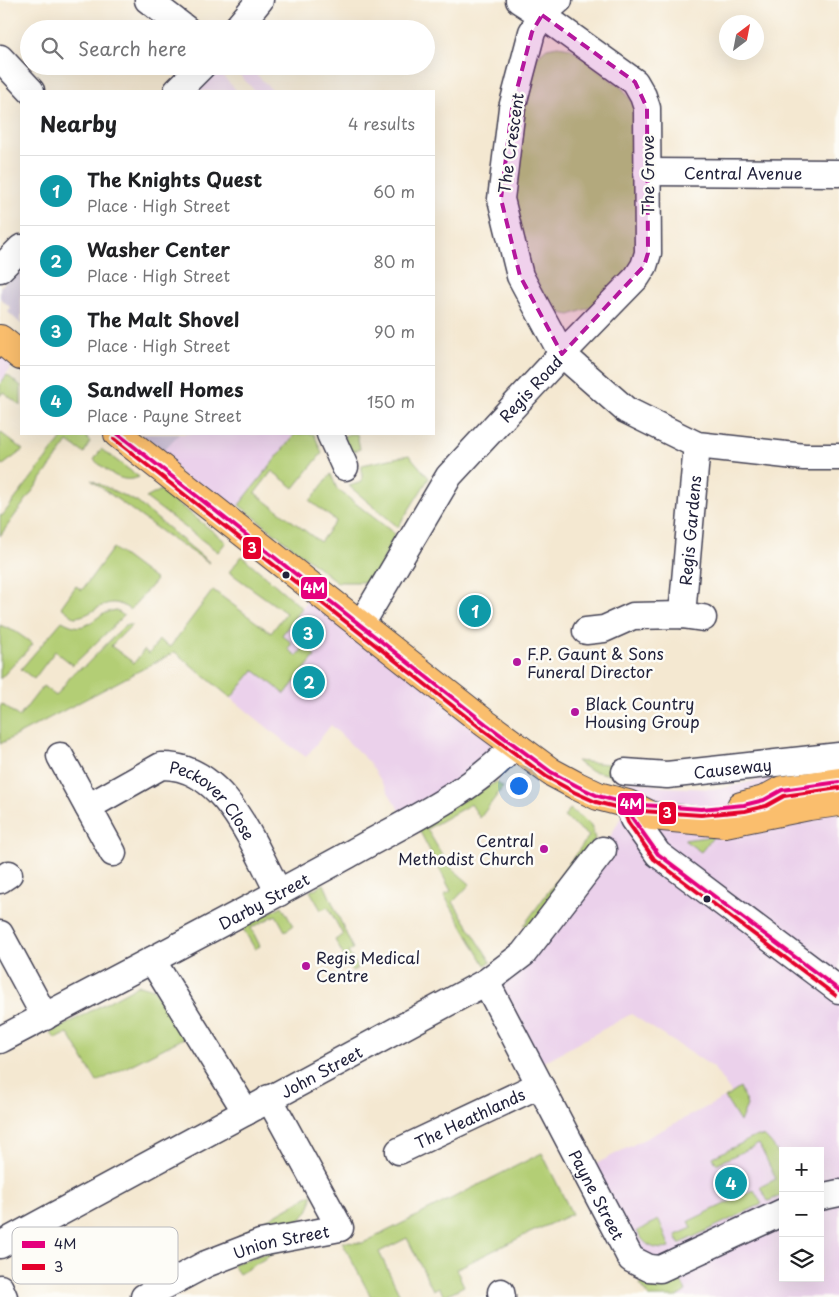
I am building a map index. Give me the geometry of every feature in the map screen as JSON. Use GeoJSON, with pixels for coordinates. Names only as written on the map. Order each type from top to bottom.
{"type":"FeatureCollection","features":[{"type":"Feature","properties":{"kind":"main road"},"geometry":{"type":"LineString","coordinates":[[0,339],[20,355]]}},
{"type":"Feature","properties":{"kind":"main road"},"geometry":{"type":"LineString","coordinates":[[119,435],[360,626],[515,745],[551,772],[577,786],[598,796],[628,804],[701,810],[744,806],[764,800],[782,790],[839,782]]}},
{"type":"Feature","properties":{"kind":"main road"},"geometry":{"type":"LineString","coordinates":[[628,804],[652,816],[725,824],[809,806],[839,802]]}},
{"type":"Feature","properties":{"kind":"street"},"geometry":{"type":"LineString","coordinates":[[148,0],[174,20]]}},
{"type":"Feature","properties":{"kind":"street"},"geometry":{"type":"LineString","coordinates":[[243,20],[260,0]]}},
{"type":"Feature","properties":{"kind":"street","name":"The Grove"},"geometry":{"type":"LineString","coordinates":[[519,0],[550,7],[636,82],[647,108],[648,253],[644,266],[636,277],[562,354]]}},
{"type":"Feature","properties":{"kind":"street","name":"The Crescent"},"geometry":{"type":"LineString","coordinates":[[550,7],[532,32],[512,108],[501,199],[520,276],[562,354]]}},
{"type":"Feature","properties":{"kind":"street"},"geometry":{"type":"LineString","coordinates":[[0,58],[31,90]]}},
{"type":"Feature","properties":{"kind":"street"},"geometry":{"type":"LineString","coordinates":[[181,90],[194,75]]}},
{"type":"Feature","properties":{"kind":"street","name":"Central Avenue"},"geometry":{"type":"LineString","coordinates":[[647,172],[839,173]]}},
{"type":"Feature","properties":{"kind":"street"},"geometry":{"type":"LineString","coordinates":[[0,269],[20,249]]}},
{"type":"Feature","properties":{"kind":"street","name":"Regis Road"},"geometry":{"type":"LineString","coordinates":[[360,626],[448,476],[562,354],[626,410],[697,445],[804,457],[839,457]]}},
{"type":"Feature","properties":{"kind":"street"},"geometry":{"type":"LineString","coordinates":[[330,435],[345,467]]}},
{"type":"Feature","properties":{"kind":"street","name":"Regis Gardens"},"geometry":{"type":"LineString","coordinates":[[586,631],[604,629],[633,616],[692,617],[697,445]]}},
{"type":"Feature","properties":{"kind":"street","name":"Darby Street"},"geometry":{"type":"LineString","coordinates":[[0,1040],[279,893],[413,819],[490,772],[515,745]]}},
{"type":"Feature","properties":{"kind":"street"},"geometry":{"type":"LineString","coordinates":[[60,756],[113,853]]}},
{"type":"Feature","properties":{"kind":"street","name":"Causeway"},"geometry":{"type":"LineString","coordinates":[[625,772],[667,775],[839,756]]}},
{"type":"Feature","properties":{"kind":"street","name":"Peckover Close"},"geometry":{"type":"LineString","coordinates":[[88,806],[161,766],[172,766],[188,772],[206,781],[234,808],[279,893]]}},
{"type":"Feature","properties":{"kind":"street"},"geometry":{"type":"LineString","coordinates":[[628,804],[633,819],[658,854],[839,990]]}},
{"type":"Feature","properties":{"kind":"street","name":"John Street"},"geometry":{"type":"LineString","coordinates":[[33,1227],[486,982],[523,954],[603,850]]}},
{"type":"Feature","properties":{"kind":"street"},"geometry":{"type":"LineString","coordinates":[[0,934],[45,1017]]}},
{"type":"Feature","properties":{"kind":"street"},"geometry":{"type":"LineString","coordinates":[[152,960],[246,1112]]}},
{"type":"Feature","properties":{"kind":"street","name":"Payne Street"},"geometry":{"type":"LineString","coordinates":[[486,982],[631,1259],[650,1268],[660,1269],[779,1214]]}},
{"type":"Feature","properties":{"kind":"street","name":"The Heathlands"},"geometry":{"type":"LineString","coordinates":[[398,1151],[539,1084]]}},
{"type":"Feature","properties":{"kind":"street","name":"Union Street"},"geometry":{"type":"LineString","coordinates":[[178,1279],[206,1264],[260,1243],[340,1228],[269,1098]]}},
{"type":"Feature","properties":{"kind":"street"},"geometry":{"type":"LineString","coordinates":[[824,1196],[839,1193]]}},
{"type":"Feature","properties":{"kind":"street","name":"John Street"},"geometry":{"type":"LineString","coordinates":[[0,1245],[12,1239]]}},
{"type":"Feature","properties":{"kind":"street","name":"Union Street"},"geometry":{"type":"LineString","coordinates":[[144,1297],[168,1284]]}},
{"type":"Feature","properties":{"kind":"street"},"geometry":{"type":"LineString","coordinates":[[0,1288],[4,1297]]}},
{"type":"Feature","properties":{"kind":"highlighted area"},"geometry":{"type":"Polygon","coordinates":[[[542,15],[635,82],[647,108],[648,253],[644,266],[562,354],[520,276],[501,199],[512,108],[532,32],[542,15]]]}},
{"type":"Feature","properties":{"kind":"shaded area"},"geometry":{"type":"Polygon","coordinates":[[[200,75],[222,75],[236,90],[178,90],[200,75]]]}},
{"type":"Feature","properties":{"kind":"shaded area"},"geometry":{"type":"Polygon","coordinates":[[[240,75],[257,75],[272,90],[254,90],[240,75]]]}},
{"type":"Feature","properties":{"kind":"shaded area"},"geometry":{"type":"Polygon","coordinates":[[[20,270],[20,323],[8,312],[11,308],[0,298],[0,287],[20,270]]]}},
{"type":"Feature","properties":{"kind":"shaded area"},"geometry":{"type":"Polygon","coordinates":[[[0,339],[19,354],[0,384],[0,339]]]}},
{"type":"Feature","properties":{"kind":"shaded area"},"geometry":{"type":"Polygon","coordinates":[[[140,435],[178,435],[161,453],[140,435]]]}},
{"type":"Feature","properties":{"kind":"shaded area"},"geometry":{"type":"Polygon","coordinates":[[[177,435],[294,435],[239,505],[224,519],[161,453],[177,435]]]}},
{"type":"Feature","properties":{"kind":"shaded area"},"geometry":{"type":"Polygon","coordinates":[[[315,591],[515,745],[405,823],[400,811],[369,762],[331,725],[306,757],[285,742],[231,698],[315,591]]]}},
{"type":"Feature","properties":{"kind":"shaded area"},"geometry":{"type":"Polygon","coordinates":[[[839,766],[839,1297],[669,1297],[584,1170],[732,1094],[713,1067],[631,1014],[531,1069],[486,982],[603,850],[628,804],[629,780],[664,787],[718,789],[799,771],[839,766]]]}},
{"type":"Feature","properties":{"kind":"green space"},"geometry":{"type":"Polygon","coordinates":[[[558,46],[570,48],[623,89],[633,103],[639,117],[640,236],[634,264],[597,305],[570,315],[559,313],[549,306],[529,265],[515,201],[513,170],[516,130],[536,57],[547,48],[558,46]]]}},
{"type":"Feature","properties":{"kind":"green space"},"geometry":{"type":"Polygon","coordinates":[[[7,375],[20,385],[20,405],[3,392],[0,396],[0,384],[7,375]]]}},
{"type":"Feature","properties":{"kind":"green space"},"geometry":{"type":"Polygon","coordinates":[[[0,432],[23,450],[3,465],[0,463],[0,432]]]}},
{"type":"Feature","properties":{"kind":"green space"},"geometry":{"type":"Polygon","coordinates":[[[59,435],[85,435],[90,442],[84,453],[68,442],[0,536],[0,515],[2,516],[62,438],[59,435]]]}},
{"type":"Feature","properties":{"kind":"green space"},"geometry":{"type":"Polygon","coordinates":[[[294,435],[314,435],[322,453],[294,488],[272,471],[255,493],[320,542],[336,521],[310,501],[331,474],[337,489],[395,534],[373,582],[337,582],[239,505],[294,435]]]}},
{"type":"Feature","properties":{"kind":"green space"},"geometry":{"type":"Polygon","coordinates":[[[357,435],[360,449],[349,453],[344,436],[357,435]]]}},
{"type":"Feature","properties":{"kind":"green space"},"geometry":{"type":"Polygon","coordinates":[[[101,449],[139,477],[126,479],[115,476],[94,460],[101,449]]]}},
{"type":"Feature","properties":{"kind":"green space"},"geometry":{"type":"Polygon","coordinates":[[[409,455],[429,478],[398,527],[349,486],[362,482],[362,465],[409,455]]]}},
{"type":"Feature","properties":{"kind":"green space"},"geometry":{"type":"Polygon","coordinates":[[[91,480],[137,502],[210,563],[166,535],[91,480]]]}},
{"type":"Feature","properties":{"kind":"green space"},"geometry":{"type":"Polygon","coordinates":[[[161,490],[226,542],[218,552],[146,498],[161,490]]]}},
{"type":"Feature","properties":{"kind":"green space"},"geometry":{"type":"Polygon","coordinates":[[[113,548],[156,580],[130,610],[114,603],[102,606],[82,616],[74,617],[61,607],[76,586],[82,590],[113,548]]]}},
{"type":"Feature","properties":{"kind":"green space"},"geometry":{"type":"Polygon","coordinates":[[[242,556],[302,608],[282,635],[292,643],[288,649],[297,656],[304,647],[315,656],[285,694],[254,670],[231,698],[175,652],[0,744],[0,707],[2,704],[19,717],[43,686],[56,696],[74,672],[85,666],[125,625],[132,625],[111,646],[134,663],[144,650],[149,654],[159,640],[170,647],[213,590],[271,633],[286,613],[229,572],[242,556]]]}},
{"type":"Feature","properties":{"kind":"green space"},"geometry":{"type":"Polygon","coordinates":[[[116,610],[124,616],[73,665],[55,651],[34,679],[21,669],[62,621],[79,627],[85,626],[107,612],[116,610]]]}},
{"type":"Feature","properties":{"kind":"green space"},"geometry":{"type":"Polygon","coordinates":[[[0,625],[16,632],[33,644],[0,679],[0,625]]]}},
{"type":"Feature","properties":{"kind":"green space"},"geometry":{"type":"Polygon","coordinates":[[[576,761],[619,765],[618,777],[589,770],[576,761]]]}},
{"type":"Feature","properties":{"kind":"green space"},"geometry":{"type":"Polygon","coordinates":[[[496,782],[503,787],[480,818],[471,804],[427,829],[448,865],[470,884],[453,902],[491,962],[485,965],[444,895],[451,891],[417,826],[496,782]]]}},
{"type":"Feature","properties":{"kind":"green space"},"geometry":{"type":"Polygon","coordinates":[[[570,809],[591,825],[595,839],[529,928],[524,925],[589,836],[564,817],[570,809]]]}},
{"type":"Feature","properties":{"kind":"green space"},"geometry":{"type":"Polygon","coordinates":[[[714,836],[701,852],[684,840],[714,836]]]}},
{"type":"Feature","properties":{"kind":"green space"},"geometry":{"type":"Polygon","coordinates":[[[324,884],[353,949],[348,952],[358,968],[352,971],[335,940],[343,935],[328,907],[321,910],[310,891],[324,884]]]}},
{"type":"Feature","properties":{"kind":"green space"},"geometry":{"type":"Polygon","coordinates":[[[282,906],[293,926],[285,931],[276,915],[251,928],[260,946],[255,949],[242,927],[282,906]]]}},
{"type":"Feature","properties":{"kind":"green space"},"geometry":{"type":"Polygon","coordinates":[[[139,985],[154,989],[186,1037],[97,1082],[68,1033],[56,1039],[50,1033],[139,985]]]}},
{"type":"Feature","properties":{"kind":"green space"},"geometry":{"type":"Polygon","coordinates":[[[740,1088],[747,1105],[740,1122],[725,1098],[740,1088]]]}},
{"type":"Feature","properties":{"kind":"green space"},"geometry":{"type":"Polygon","coordinates":[[[757,1136],[765,1137],[772,1144],[779,1157],[779,1197],[768,1201],[760,1187],[776,1179],[759,1144],[716,1164],[713,1157],[757,1136]]]}},
{"type":"Feature","properties":{"kind":"green space"},"geometry":{"type":"Polygon","coordinates":[[[542,1153],[572,1214],[456,1269],[464,1286],[444,1296],[439,1287],[433,1290],[407,1238],[379,1252],[401,1297],[371,1297],[342,1242],[363,1243],[542,1153]]]}},
{"type":"Feature","properties":{"kind":"green space"},"geometry":{"type":"Polygon","coordinates":[[[754,1190],[762,1204],[679,1244],[676,1235],[692,1228],[689,1221],[754,1190]]]}},
{"type":"Feature","properties":{"kind":"green space"},"geometry":{"type":"Polygon","coordinates":[[[312,1194],[310,1206],[305,1215],[296,1222],[274,1230],[238,1236],[312,1194]]]}},
{"type":"Feature","properties":{"kind":"green space"},"geometry":{"type":"Polygon","coordinates":[[[659,1220],[670,1248],[659,1249],[650,1246],[637,1231],[659,1220]]]}},
{"type":"Feature","properties":{"kind":"green space"},"geometry":{"type":"Polygon","coordinates":[[[283,1248],[239,1274],[232,1264],[283,1248]]]}},
{"type":"Feature","properties":{"kind":"green space"},"geometry":{"type":"Polygon","coordinates":[[[678,1275],[686,1291],[677,1297],[649,1297],[639,1284],[649,1278],[659,1281],[678,1275]]]}},
{"type":"Feature","properties":{"kind":"transit line","name":"4M"},"geometry":{"type":"LineString","coordinates":[[119,435],[486,724],[551,772],[577,786],[598,796],[628,804],[701,809],[744,805],[764,800],[782,790],[839,782]]}},
{"type":"Feature","properties":{"kind":"transit line","name":"3"},"geometry":{"type":"LineString","coordinates":[[114,439],[482,729],[547,777],[574,792],[596,802],[627,810],[701,815],[745,811],[766,806],[784,796],[839,788]]}},
{"type":"Feature","properties":{"kind":"transit line","name":"4M"},"geometry":{"type":"LineString","coordinates":[[628,804],[633,819],[658,854],[839,990]]}},
{"type":"Feature","properties":{"kind":"transit line","name":"3"},"geometry":{"type":"LineString","coordinates":[[622,806],[628,822],[654,859],[835,995]]}},
{"type":"Feature","properties":{"kind":"place","name":"The Knights Quest"},"geometry":{"type":"Point","coordinates":[475,611]}},
{"type":"Feature","properties":{"kind":"place","name":"The Malt Shovel"},"geometry":{"type":"Point","coordinates":[308,633]}},
{"type":"Feature","properties":{"kind":"place","name":"F.P. Gaunt & Sons Funeral Director"},"geometry":{"type":"Point","coordinates":[517,662]}},
{"type":"Feature","properties":{"kind":"place","name":"Washer Center"},"geometry":{"type":"Point","coordinates":[309,682]}},
{"type":"Feature","properties":{"kind":"place","name":"Black Country Housing Group"},"geometry":{"type":"Point","coordinates":[575,712]}},
{"type":"Feature","properties":{"kind":"place","name":"Central Methodist Church"},"geometry":{"type":"Point","coordinates":[544,849]}},
{"type":"Feature","properties":{"kind":"place","name":"Regis Medical Centre"},"geometry":{"type":"Point","coordinates":[306,966]}},
{"type":"Feature","properties":{"kind":"place","name":"Sandwell Homes"},"geometry":{"type":"Point","coordinates":[731,1183]}}]}
